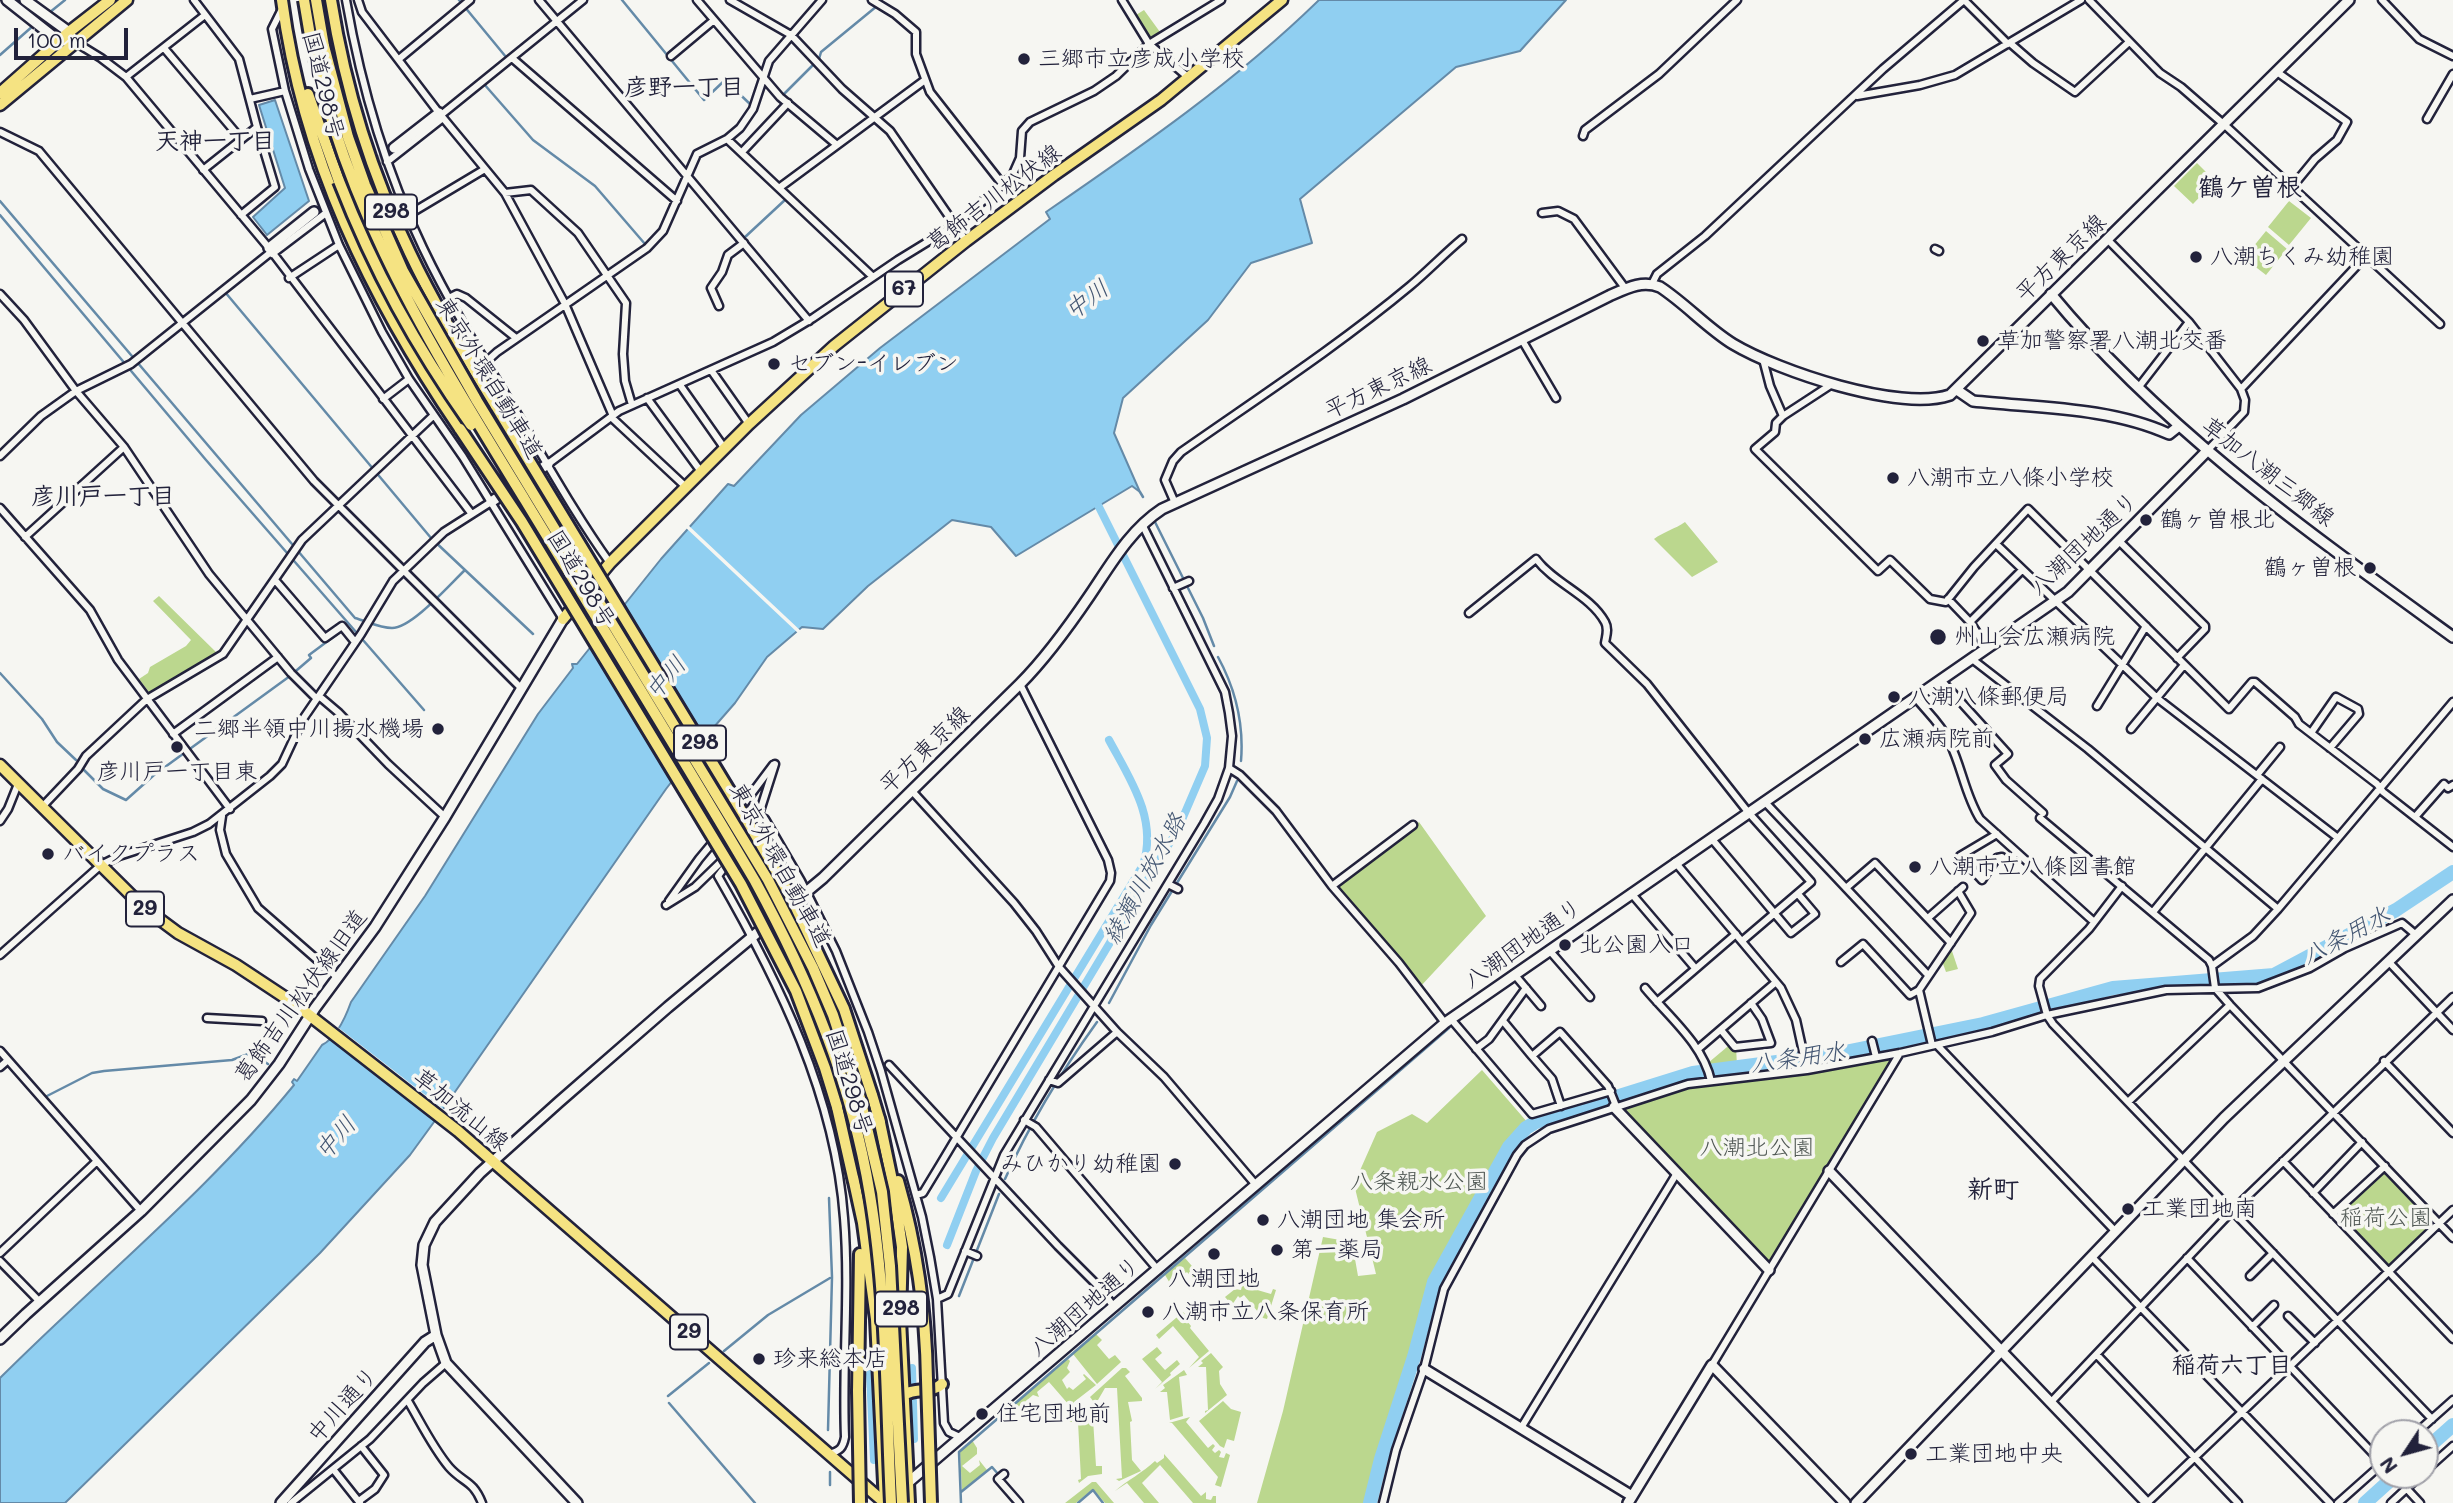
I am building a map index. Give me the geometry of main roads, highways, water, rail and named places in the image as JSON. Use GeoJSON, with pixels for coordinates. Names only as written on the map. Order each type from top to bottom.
{"type":"FeatureCollection","features":[{"type":"Feature","properties":{"kind":"highway","name":"東京外環自動車道"},"geometry":{"type":"LineString","coordinates":[[304,0],[331,119],[373,233],[435,353],[761,892],[797,962],[835,1055],[861,1149],[870,1195],[879,1271],[891,1503]]}},
{"type":"Feature","properties":{"kind":"highway","name":"東京外環自動車道"},"geometry":{"type":"LineString","coordinates":[[316,0],[332,81],[348,137],[365,185],[403,271],[470,390],[768,880],[813,968],[832,1015],[860,1098],[882,1192],[890,1266],[902,1503]]}},
{"type":"Feature","properties":{"kind":"highway","name":"国道298号"},"geometry":{"type":"LineString","coordinates":[[331,0],[357,118],[390,209],[442,314],[777,872],[825,964],[844,1009],[879,1118],[916,1252],[924,1313],[931,1503]]}},
{"type":"Feature","properties":{"kind":"highway","name":"国道298号"},"geometry":{"type":"LineString","coordinates":[[283,3],[289,42],[309,121],[349,235],[406,348],[522,522],[741,884],[796,991],[837,1107],[863,1223],[876,1319],[884,1503]]}},
{"type":"Feature","properties":{"kind":"highway","name":"298"},"geometry":{"type":"LineString","coordinates":[[289,42],[366,247],[410,333],[523,498]]}},
{"type":"Feature","properties":{"kind":"highway","name":"国道298号"},"geometry":{"type":"LineString","coordinates":[[879,1118],[902,1247],[901,1319],[909,1503]]}},
{"type":"Feature","properties":{"kind":"highway","name":"国道298号"},"geometry":{"type":"LineString","coordinates":[[853,1177],[861,1276],[858,1391],[860,1503]]}},
{"type":"Feature","properties":{"kind":"highway"},"geometry":{"type":"LineString","coordinates":[[904,1395],[912,1391],[933,1390],[942,1384]]}},
{"type":"Feature","properties":{"kind":"main road"},"geometry":{"type":"LineString","coordinates":[[0,105],[110,0]]}},
{"type":"Feature","properties":{"kind":"main road"},"geometry":{"type":"LineString","coordinates":[[0,93],[59,41],[72,37],[127,0]]}},
{"type":"Feature","properties":{"kind":"main road","name":"葛飾吉川松伏線"},"geometry":{"type":"LineString","coordinates":[[563,619],[610,563],[749,424],[834,346],[966,241],[1189,78],[1282,0]]}},
{"type":"Feature","properties":{"kind":"main road","name":"草加流山線"},"geometry":{"type":"LineString","coordinates":[[0,765],[160,921],[249,973],[313,1018],[458,1131],[884,1503]]}},
{"type":"Feature","properties":{"kind":"water","name":"中川"},"geometry":{"type":"Polygon","coordinates":[[[1319,0],[1566,0],[1520,51],[1456,67],[1300,199],[1312,243],[1251,263],[1208,320],[1123,398],[1114,433],[1140,492],[1132,486],[1016,556],[991,527],[952,520],[868,586],[823,629],[802,627],[767,657],[735,703],[666,789],[410,1155],[320,1253],[65,1503],[0,1503],[0,1378],[189,1199],[294,1085],[294,1079],[297,1081],[322,1045],[336,1032],[351,1002],[425,896],[538,714],[573,668],[572,664],[577,664],[661,559],[728,484],[734,486],[801,415],[880,348],[1050,219],[1046,212],[1153,137],[1255,58],[1319,0]]]}},
{"type":"Feature","properties":{"kind":"water"},"geometry":{"type":"Polygon","coordinates":[[[275,100],[309,201],[267,235],[253,217],[285,188],[259,105],[275,100]]]}},
{"type":"Feature","properties":{"kind":"waterway"},"geometry":{"type":"LineString","coordinates":[[39,21],[65,0]]}},
{"type":"Feature","properties":{"kind":"waterway"},"geometry":{"type":"LineString","coordinates":[[459,0],[506,57]]}},
{"type":"Feature","properties":{"kind":"waterway"},"geometry":{"type":"LineString","coordinates":[[622,0],[704,100],[725,80],[751,105],[759,80],[762,80]]}},
{"type":"Feature","properties":{"kind":"waterway"},"geometry":{"type":"LineString","coordinates":[[776,88],[783,95],[819,59],[821,52],[877,6]]}},
{"type":"Feature","properties":{"kind":"waterway"},"geometry":{"type":"LineString","coordinates":[[0,55],[34,25]]}},
{"type":"Feature","properties":{"kind":"waterway"},"geometry":{"type":"LineString","coordinates":[[484,84],[533,140],[595,186],[645,244]]}},
{"type":"Feature","properties":{"kind":"waterway"},"geometry":{"type":"LineString","coordinates":[[744,238],[786,199]]}},
{"type":"Feature","properties":{"kind":"waterway"},"geometry":{"type":"LineString","coordinates":[[0,201],[355,618],[383,627],[400,626],[441,595],[465,570],[533,634]]}},
{"type":"Feature","properties":{"kind":"waterway"},"geometry":{"type":"LineString","coordinates":[[0,215],[206,460],[424,710]]}},
{"type":"Feature","properties":{"kind":"waterway"},"geometry":{"type":"LineString","coordinates":[[225,292],[431,538],[465,570]]}},
{"type":"Feature","properties":{"kind":"waterway"},"geometry":{"type":"LineString","coordinates":[[1140,492],[1143,497]]}},
{"type":"Feature","properties":{"kind":"waterway","name":"綾瀬川放水路"},"geometry":{"type":"LineString","coordinates":[[947,1245],[976,1171],[993,1138],[1178,829],[1205,766],[1207,738],[1200,709],[1094,497]]}},
{"type":"Feature","properties":{"kind":"waterway"},"geometry":{"type":"LineString","coordinates":[[1155,522],[1214,646]]}},
{"type":"Feature","properties":{"kind":"waterway"},"geometry":{"type":"LineString","coordinates":[[82,768],[103,789],[126,800],[154,775],[290,676],[311,658],[309,655],[344,629]]}},
{"type":"Feature","properties":{"kind":"waterway"},"geometry":{"type":"LineString","coordinates":[[1218,657],[1230,682],[1237,708],[1241,761]]}},
{"type":"Feature","properties":{"kind":"waterway"},"geometry":{"type":"LineString","coordinates":[[0,673],[42,719],[57,742],[76,760]]}},
{"type":"Feature","properties":{"kind":"waterway","name":"綾瀬川放水路"},"geometry":{"type":"LineString","coordinates":[[941,1198],[1143,865],[1147,848],[1144,816],[1133,785],[1109,740]]}},
{"type":"Feature","properties":{"kind":"waterway"},"geometry":{"type":"LineString","coordinates":[[1109,1003],[1151,925],[1230,797],[1237,781]]}},
{"type":"Feature","properties":{"kind":"waterway","name":"八条用水"},"geometry":{"type":"LineString","coordinates":[[1370,1503],[1434,1282],[1509,1147],[1526,1128],[1536,1122],[1693,1073],[1830,1055],[1983,1024],[2113,988],[2274,975],[2396,910],[2453,872]]}},
{"type":"Feature","properties":{"kind":"waterway"},"geometry":{"type":"LineString","coordinates":[[1005,1179],[1047,1098],[1097,1022]]}},
{"type":"Feature","properties":{"kind":"waterway"},"geometry":{"type":"LineString","coordinates":[[961,1503],[959,1452],[1449,1028]]}},
{"type":"Feature","properties":{"kind":"waterway"},"geometry":{"type":"LineString","coordinates":[[45,1097],[92,1073],[104,1071],[232,1060],[251,1053],[268,1064]]}},
{"type":"Feature","properties":{"kind":"waterway"},"geometry":{"type":"LineString","coordinates":[[959,1296],[999,1194]]}},
{"type":"Feature","properties":{"kind":"waterway"},"geometry":{"type":"LineString","coordinates":[[828,1430],[832,1277],[829,1198]]}},
{"type":"Feature","properties":{"kind":"waterway"},"geometry":{"type":"LineString","coordinates":[[724,1351],[768,1315],[830,1278]]}},
{"type":"Feature","properties":{"kind":"waterway"},"geometry":{"type":"LineString","coordinates":[[668,1396],[709,1363]]}},
{"type":"Feature","properties":{"kind":"waterway","name":"綾瀬川放水路"},"geometry":{"type":"LineString","coordinates":[[912,1368],[914,1439]]}},
{"type":"Feature","properties":{"kind":"waterway","name":"綾瀬川放水路"},"geometry":{"type":"LineString","coordinates":[[870,1374],[874,1460]]}},
{"type":"Feature","properties":{"kind":"waterway"},"geometry":{"type":"LineString","coordinates":[[669,1403],[755,1503]]}},
{"type":"Feature","properties":{"kind":"waterway"},"geometry":{"type":"LineString","coordinates":[[2439,1438],[2453,1425]]}},
{"type":"Feature","properties":{"kind":"waterway"},"geometry":{"type":"LineString","coordinates":[[961,1492],[992,1467],[1023,1503]]}},
{"type":"Feature","properties":{"kind":"waterway"},"geometry":{"type":"LineString","coordinates":[[830,1472],[830,1485]]}},
{"type":"Feature","properties":{"kind":"waterway"},"geometry":{"type":"LineString","coordinates":[[2365,1503],[2380,1489]]}},
{"type":"Feature","properties":{"kind":"waterway"},"geometry":{"type":"LineString","coordinates":[[1078,1503],[1093,1490],[1103,1503]]}},
{"type":"Feature","properties":{"kind":"tunnel"},"geometry":{"type":"LineString","coordinates":[[314,212],[394,148]]}},
{"type":"Feature","properties":{"kind":"place","name":"三郷市立彦成小学校"},"geometry":{"type":"Point","coordinates":[1024,59]}},
{"type":"Feature","properties":{"kind":"place","name":"八潮ちくみ幼稚園"},"geometry":{"type":"Point","coordinates":[2196,257]}},
{"type":"Feature","properties":{"kind":"place","name":"草加警察署八潮北交番"},"geometry":{"type":"Point","coordinates":[1983,341]}},
{"type":"Feature","properties":{"kind":"place","name":"セブン-イレブン"},"geometry":{"type":"Point","coordinates":[774,364]}},
{"type":"Feature","properties":{"kind":"place","name":"八潮市立八條小学校"},"geometry":{"type":"Point","coordinates":[1893,478]}},
{"type":"Feature","properties":{"kind":"place","name":"鶴ヶ曽根北"},"geometry":{"type":"Point","coordinates":[2146,520]}},
{"type":"Feature","properties":{"kind":"place","name":"鶴ヶ曽根"},"geometry":{"type":"Point","coordinates":[2370,568]}},
{"type":"Feature","properties":{"kind":"place","name":"州山会広瀬病院"},"geometry":{"type":"Point","coordinates":[1938,637]}},
{"type":"Feature","properties":{"kind":"place","name":"八潮八條郵便局"},"geometry":{"type":"Point","coordinates":[1894,697]}},
{"type":"Feature","properties":{"kind":"place","name":"二郷半領中川揚水機場"},"geometry":{"type":"Point","coordinates":[438,729]}},
{"type":"Feature","properties":{"kind":"place","name":"広瀬病院前"},"geometry":{"type":"Point","coordinates":[1865,739]}},
{"type":"Feature","properties":{"kind":"place","name":"彦川戸一丁目東"},"geometry":{"type":"Point","coordinates":[177,747]}},
{"type":"Feature","properties":{"kind":"place","name":"バイクプラス"},"geometry":{"type":"Point","coordinates":[48,854]}},
{"type":"Feature","properties":{"kind":"place","name":"八潮市立八條図書館"},"geometry":{"type":"Point","coordinates":[1915,867]}},
{"type":"Feature","properties":{"kind":"place","name":"北公園入口"},"geometry":{"type":"Point","coordinates":[1565,945]}},
{"type":"Feature","properties":{"kind":"place","name":"みひかり幼稚園"},"geometry":{"type":"Point","coordinates":[1175,1164]}},
{"type":"Feature","properties":{"kind":"place","name":"工業団地南"},"geometry":{"type":"Point","coordinates":[2128,1209]}},
{"type":"Feature","properties":{"kind":"place","name":"八潮団地 集会所"},"geometry":{"type":"Point","coordinates":[1263,1220]}},
{"type":"Feature","properties":{"kind":"place","name":"第一薬局"},"geometry":{"type":"Point","coordinates":[1277,1250]}},
{"type":"Feature","properties":{"kind":"place","name":"八潮団地"},"geometry":{"type":"Point","coordinates":[1214,1254]}},
{"type":"Feature","properties":{"kind":"place","name":"八潮市立八条保育所"},"geometry":{"type":"Point","coordinates":[1148,1312]}},
{"type":"Feature","properties":{"kind":"place","name":"珍来総本店"},"geometry":{"type":"Point","coordinates":[759,1359]}},
{"type":"Feature","properties":{"kind":"place","name":"住宅団地前"},"geometry":{"type":"Point","coordinates":[982,1414]}},
{"type":"Feature","properties":{"kind":"place","name":"工業団地中央"},"geometry":{"type":"Point","coordinates":[1911,1454]}},
{"type":"Feature","properties":{"kind":"district","name":"彦野一丁目"},"geometry":{"type":"Point","coordinates":[684,88]}},
{"type":"Feature","properties":{"kind":"district","name":"天神一丁目"},"geometry":{"type":"Point","coordinates":[215,142]}},
{"type":"Feature","properties":{"kind":"district","name":"鶴ケ曽根"},"geometry":{"type":"Point","coordinates":[2250,188]}},
{"type":"Feature","properties":{"kind":"district","name":"彦川戸一丁目"},"geometry":{"type":"Point","coordinates":[103,497]}},
{"type":"Feature","properties":{"kind":"district","name":"新町"},"geometry":{"type":"Point","coordinates":[1993,1190]}},
{"type":"Feature","properties":{"kind":"district","name":"稲荷六丁目"},"geometry":{"type":"Point","coordinates":[2232,1366]}},
{"type":"Feature","properties":{"kind":"park label","name":"八潮北公園"},"geometry":{"type":"Point","coordinates":[1757,1148]}},
{"type":"Feature","properties":{"kind":"park label","name":"八条親水公園"},"geometry":{"type":"Point","coordinates":[1419,1182]}},
{"type":"Feature","properties":{"kind":"park label","name":"稲荷公園"},"geometry":{"type":"Point","coordinates":[2386,1218]}}]}
